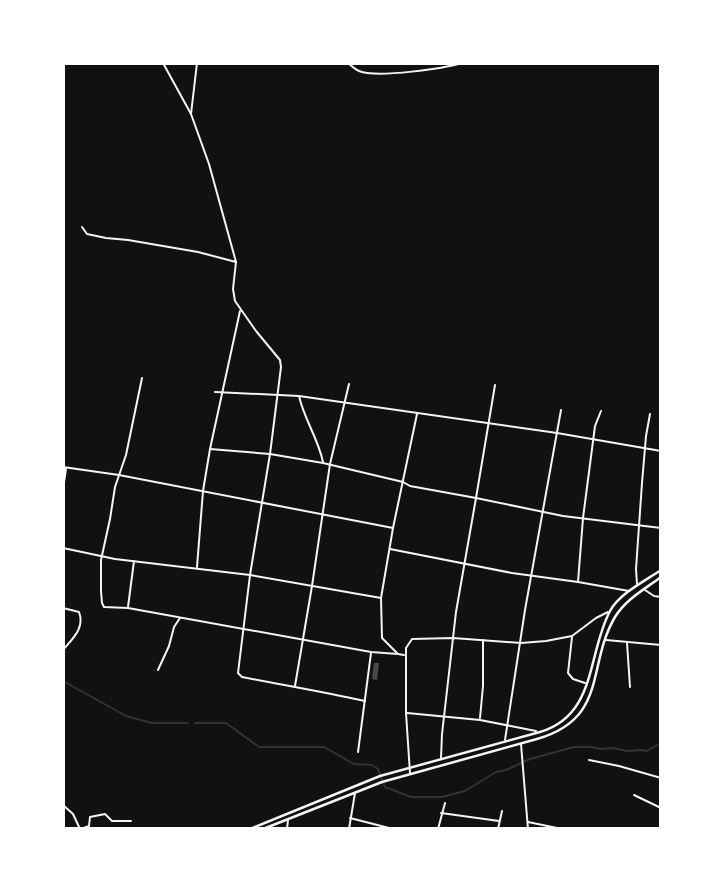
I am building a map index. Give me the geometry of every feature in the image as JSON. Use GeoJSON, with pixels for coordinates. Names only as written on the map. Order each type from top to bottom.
{"type":"FeatureCollection","features":[{"type":"Feature","properties":{"kind":"main road"},"geometry":{"type":"LineString","coordinates":[[250,829],[380,776],[551,729],[567,719],[578,704],[587,684],[609,612],[617,601],[661,570]]}},
{"type":"Feature","properties":{"kind":"main road"},"geometry":{"type":"LineString","coordinates":[[263,829],[390,779],[521,744],[562,730],[582,711],[617,614],[631,599],[661,577]]}},
{"type":"Feature","properties":{"kind":"street"},"geometry":{"type":"LineString","coordinates":[[163,63],[191,114],[209,164],[236,262],[233,289],[235,301],[280,360],[281,367],[238,673],[282,685],[365,701]]}},
{"type":"Feature","properties":{"kind":"street"},"geometry":{"type":"LineString","coordinates":[[191,114],[197,63]]}},
{"type":"Feature","properties":{"kind":"street"},"geometry":{"type":"LineString","coordinates":[[348,63],[358,72],[372,74],[448,68],[462,63]]}},
{"type":"Feature","properties":{"kind":"street"},"geometry":{"type":"LineString","coordinates":[[82,228],[87,234],[106,239],[198,252],[236,262]]}},
{"type":"Feature","properties":{"kind":"street"},"geometry":{"type":"LineString","coordinates":[[197,569],[203,491],[240,310]]}},
{"type":"Feature","properties":{"kind":"street"},"geometry":{"type":"LineString","coordinates":[[142,378],[113,497],[100,578],[102,603],[107,608],[128,608],[406,656]]}},
{"type":"Feature","properties":{"kind":"street"},"geometry":{"type":"LineString","coordinates":[[295,686],[330,464],[349,384]]}},
{"type":"Feature","properties":{"kind":"street"},"geometry":{"type":"LineString","coordinates":[[441,758],[453,638],[495,385]]}},
{"type":"Feature","properties":{"kind":"street"},"geometry":{"type":"LineString","coordinates":[[215,392],[299,396],[557,433],[661,451]]}},
{"type":"Feature","properties":{"kind":"street"},"geometry":{"type":"LineString","coordinates":[[299,396],[323,463]]}},
{"type":"Feature","properties":{"kind":"street"},"geometry":{"type":"LineString","coordinates":[[505,742],[525,610],[561,410]]}},
{"type":"Feature","properties":{"kind":"street"},"geometry":{"type":"LineString","coordinates":[[579,582],[583,518],[595,426],[601,411]]}},
{"type":"Feature","properties":{"kind":"street"},"geometry":{"type":"LineString","coordinates":[[398,654],[382,638],[381,598],[417,413]]}},
{"type":"Feature","properties":{"kind":"street"},"geometry":{"type":"LineString","coordinates":[[638,586],[636,569],[650,414]]}},
{"type":"Feature","properties":{"kind":"street"},"geometry":{"type":"LineString","coordinates":[[210,449],[270,454],[330,464],[410,486],[542,512],[661,528]]}},
{"type":"Feature","properties":{"kind":"street"},"geometry":{"type":"LineString","coordinates":[[63,489],[65,468],[120,475],[393,528]]}},
{"type":"Feature","properties":{"kind":"street"},"geometry":{"type":"LineString","coordinates":[[63,548],[134,561],[250,575],[381,598]]}},
{"type":"Feature","properties":{"kind":"street"},"geometry":{"type":"LineString","coordinates":[[390,549],[630,592]]}},
{"type":"Feature","properties":{"kind":"street"},"geometry":{"type":"LineString","coordinates":[[128,608],[134,561]]}},
{"type":"Feature","properties":{"kind":"street"},"geometry":{"type":"LineString","coordinates":[[645,589],[653,596],[661,597]]}},
{"type":"Feature","properties":{"kind":"street"},"geometry":{"type":"LineString","coordinates":[[63,608],[79,612],[81,616],[79,631],[63,649]]}},
{"type":"Feature","properties":{"kind":"street"},"geometry":{"type":"LineString","coordinates":[[410,773],[406,648],[412,639],[482,639],[521,643],[546,641],[572,636],[609,612]]}},
{"type":"Feature","properties":{"kind":"street"},"geometry":{"type":"LineString","coordinates":[[158,670],[174,627],[181,617]]}},
{"type":"Feature","properties":{"kind":"street"},"geometry":{"type":"LineString","coordinates":[[572,636],[568,673],[573,679],[587,684]]}},
{"type":"Feature","properties":{"kind":"street"},"geometry":{"type":"LineString","coordinates":[[480,720],[483,685],[482,639]]}},
{"type":"Feature","properties":{"kind":"street"},"geometry":{"type":"LineString","coordinates":[[606,640],[661,645]]}},
{"type":"Feature","properties":{"kind":"street"},"geometry":{"type":"LineString","coordinates":[[626,642],[630,687]]}},
{"type":"Feature","properties":{"kind":"street"},"geometry":{"type":"LineString","coordinates":[[358,752],[371,652]]}},
{"type":"Feature","properties":{"kind":"street"},"geometry":{"type":"LineString","coordinates":[[406,713],[480,720],[540,732]]}},
{"type":"Feature","properties":{"kind":"street"},"geometry":{"type":"LineString","coordinates":[[521,744],[528,829]]}},
{"type":"Feature","properties":{"kind":"street"},"geometry":{"type":"LineString","coordinates":[[589,760],[661,778]]}},
{"type":"Feature","properties":{"kind":"street"},"geometry":{"type":"LineString","coordinates":[[349,829],[355,792]]}},
{"type":"Feature","properties":{"kind":"street"},"geometry":{"type":"LineString","coordinates":[[634,795],[661,808]]}},
{"type":"Feature","properties":{"kind":"street"},"geometry":{"type":"LineString","coordinates":[[438,829],[444,803]]}},
{"type":"Feature","properties":{"kind":"street"},"geometry":{"type":"LineString","coordinates":[[63,805],[73,814],[80,829],[89,826],[90,817],[93,815],[105,814],[112,821],[131,821]]}},
{"type":"Feature","properties":{"kind":"street"},"geometry":{"type":"LineString","coordinates":[[498,829],[502,811]]}},
{"type":"Feature","properties":{"kind":"street"},"geometry":{"type":"LineString","coordinates":[[441,813],[499,821]]}},
{"type":"Feature","properties":{"kind":"street"},"geometry":{"type":"LineString","coordinates":[[350,818],[393,829]]}},
{"type":"Feature","properties":{"kind":"street"},"geometry":{"type":"LineString","coordinates":[[287,829],[288,819]]}},
{"type":"Feature","properties":{"kind":"street"},"geometry":{"type":"LineString","coordinates":[[527,822],[562,829]]}},
{"type":"Feature","properties":{"kind":"building"},"geometry":{"type":"Polygon","coordinates":[[[374,663],[379,663],[377,680],[372,679],[374,663]]]}},
{"type":"Feature","properties":{"kind":"waterway"},"geometry":{"type":"LineString","coordinates":[[63,681],[126,716],[152,723],[188,723]]}},
{"type":"Feature","properties":{"kind":"waterway"},"geometry":{"type":"LineString","coordinates":[[195,723],[226,723],[259,747],[324,747],[354,764],[372,765],[378,769],[385,787],[411,797],[442,797],[465,791],[496,772],[574,747],[647,751],[661,743]]}}]}
